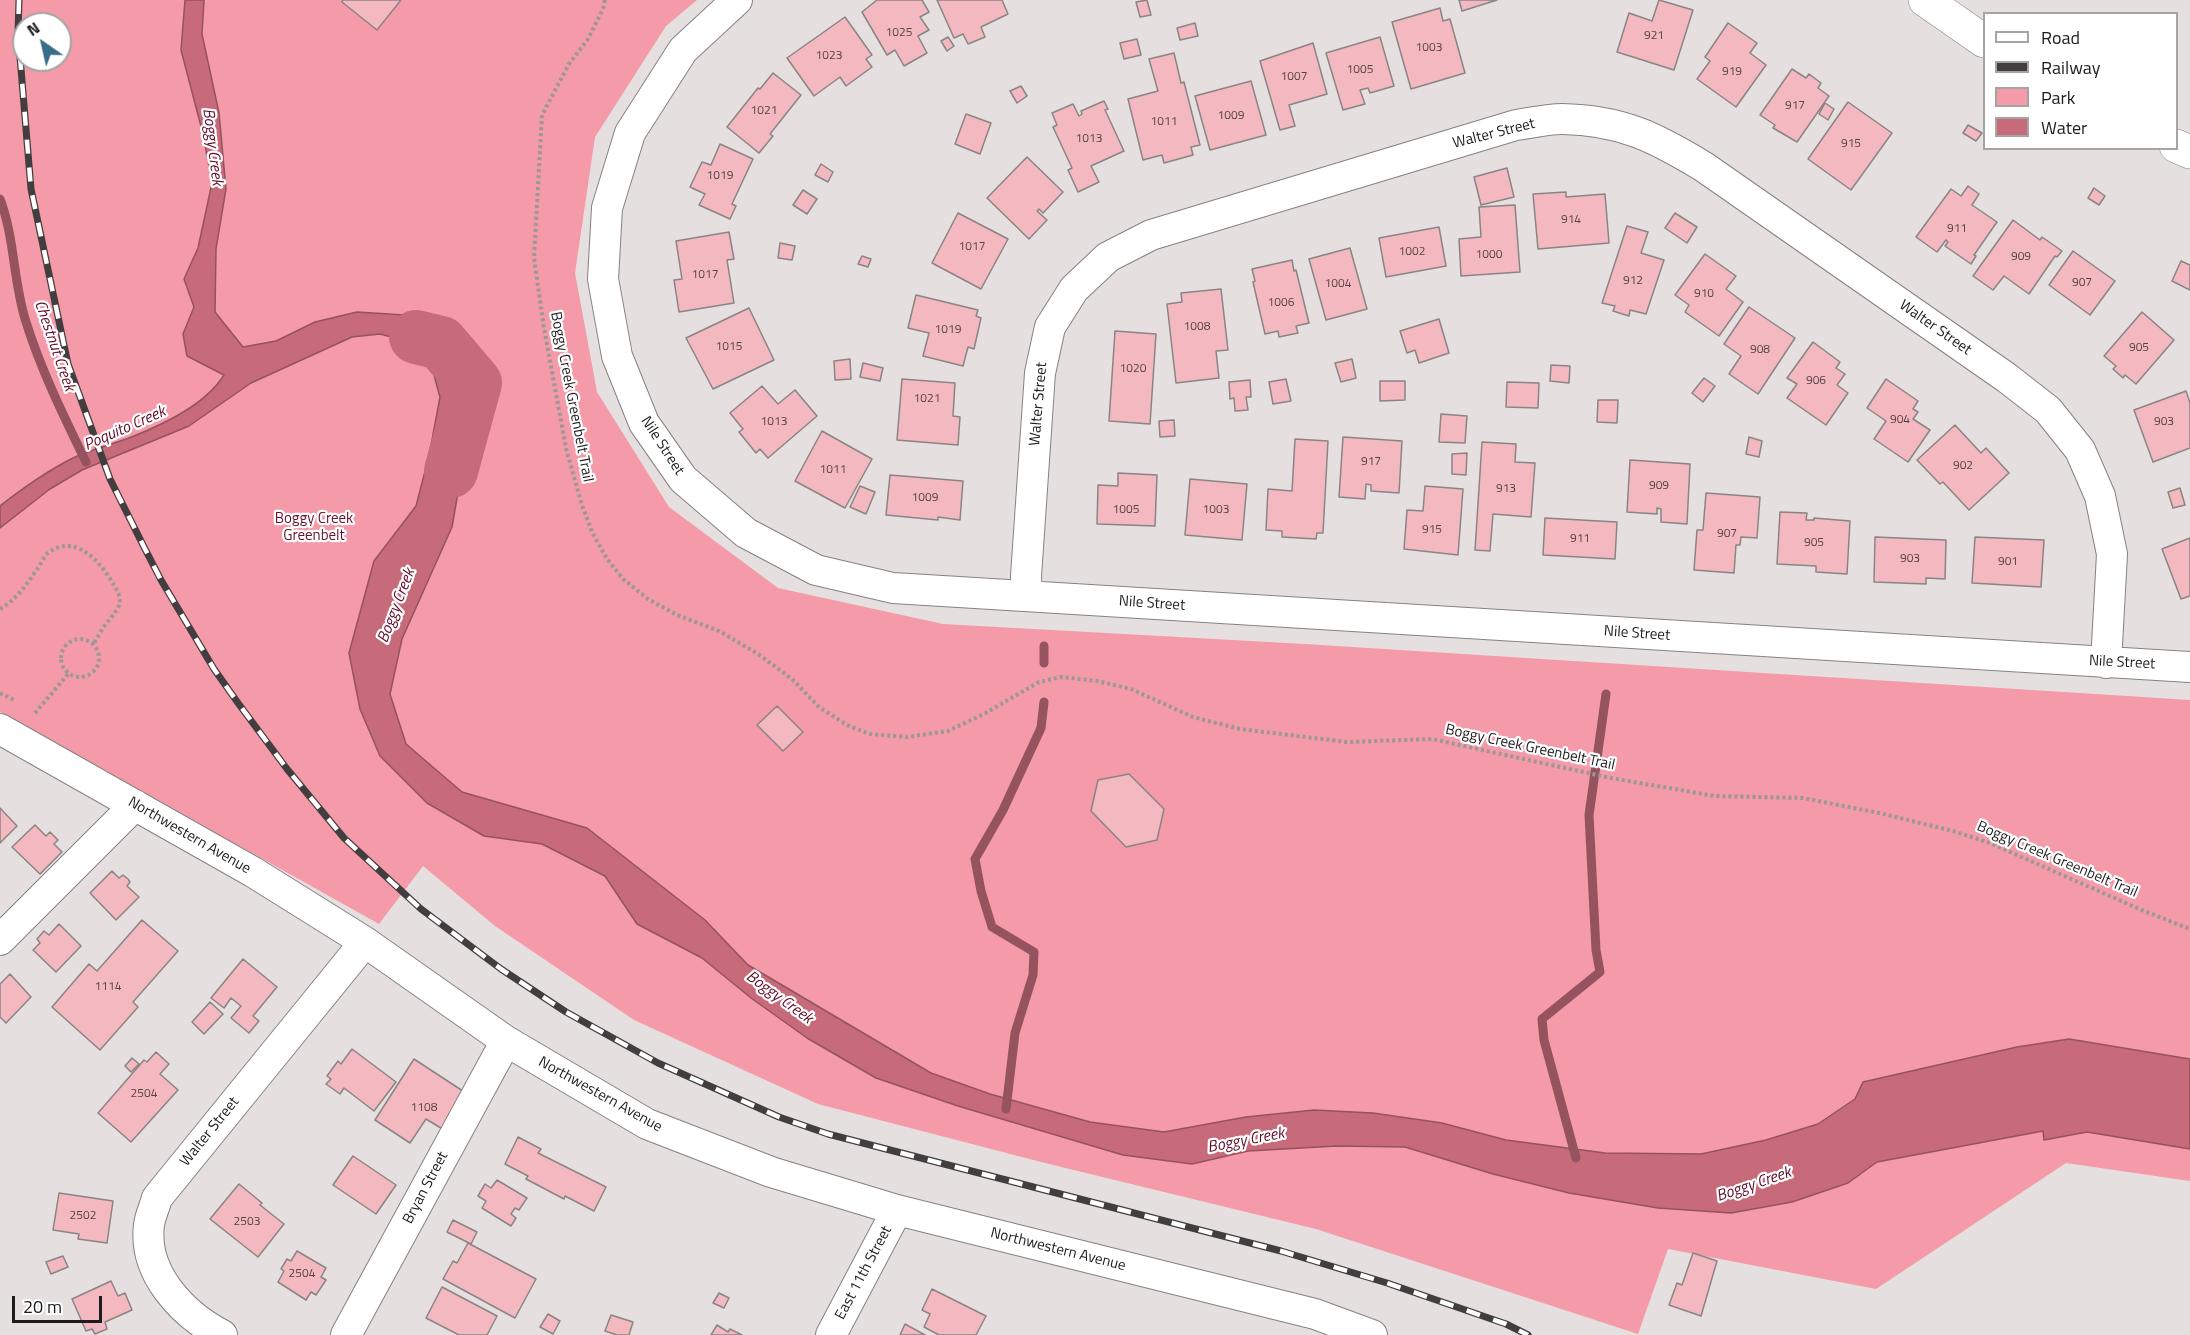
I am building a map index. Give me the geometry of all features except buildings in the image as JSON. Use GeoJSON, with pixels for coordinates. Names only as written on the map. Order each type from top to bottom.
{"type":"FeatureCollection","features":[{"type":"Feature","properties":{"kind":"main road"},"geometry":{"type":"LineString","coordinates":[[1925,0],[1983,40]]}},
{"type":"Feature","properties":{"kind":"street","name":"Nile Street"},"geometry":{"type":"LineString","coordinates":[[737,0],[683,50],[630,133],[607,208],[603,279],[617,356],[644,423],[682,479],[746,533],[816,570],[893,588],[2190,667]]}},
{"type":"Feature","properties":{"kind":"street","name":"Walter Street"},"geometry":{"type":"LineString","coordinates":[[1027,596],[1026,576],[1040,373],[1050,327],[1074,289],[1108,257],[1150,235],[1516,125],[1561,119],[1615,124],[1662,141],[1704,167],[2007,378],[2048,410],[2080,450],[2100,496],[2112,554],[2106,663]]}},
{"type":"Feature","properties":{"kind":"street","name":"Northwestern Avenue"},"geometry":{"type":"LineString","coordinates":[[8,733],[253,872],[365,942],[506,1041],[647,1124],[771,1172],[897,1210],[1310,1325],[1372,1335]]}},
{"type":"Feature","properties":{"kind":"street"},"geometry":{"type":"LineString","coordinates":[[0,940],[135,805]]}},
{"type":"Feature","properties":{"kind":"street","name":"Walter Street"},"geometry":{"type":"LineString","coordinates":[[218,1333],[193,1316],[166,1289],[150,1256],[149,1225],[157,1198],[365,942]]}},
{"type":"Feature","properties":{"kind":"street","name":"Bryan Street"},"geometry":{"type":"LineString","coordinates":[[346,1335],[506,1041]]}},
{"type":"Feature","properties":{"kind":"street","name":"East 11th Street"},"geometry":{"type":"LineString","coordinates":[[831,1335],[897,1210]]}},
{"type":"Feature","properties":{"kind":"path","name":"Boggy Creek Greenbelt Trail"},"geometry":{"type":"LineString","coordinates":[[605,0],[588,39],[569,64],[542,115],[534,258],[566,448],[581,502],[592,532],[607,559],[623,579],[648,598],[677,615],[719,631],[758,654],[792,679],[819,707],[847,725],[870,734],[907,737],[948,731],[984,714],[1039,681],[1061,677],[1097,681],[1131,689],[1192,717],[1240,729],[1347,742],[1432,739],[1611,778],[1715,795],[1803,798],[1879,813],[1953,831],[1990,843],[2190,929]]}},
{"type":"Feature","properties":{"kind":"path"},"geometry":{"type":"LineString","coordinates":[[0,609],[15,599],[48,553],[66,545],[87,551],[99,562],[120,598],[120,606],[115,615],[105,625],[93,645]]}},
{"type":"Feature","properties":{"kind":"path"},"geometry":{"type":"LineString","coordinates":[[82,639],[93,645],[99,656],[96,669],[86,676],[74,676],[69,673],[62,664],[62,653],[65,647],[69,643],[82,639]]}},
{"type":"Feature","properties":{"kind":"path"},"geometry":{"type":"LineString","coordinates":[[8,733],[69,673]]}},
{"type":"Feature","properties":{"kind":"green space","name":"Boggy Creek Greenbelt"},"geometry":{"type":"Polygon","coordinates":[[[0,0],[697,0],[666,26],[595,137],[575,273],[597,392],[669,507],[778,588],[943,624],[1305,644],[2190,700],[2190,1181],[2066,1163],[1876,1289],[1668,1249],[1638,1334],[1316,1229],[1045,1163],[818,1104],[634,1020],[495,926],[423,866],[379,924],[0,712],[0,0]]]}},
{"type":"Feature","properties":{"kind":"water"},"geometry":{"type":"Polygon","coordinates":[[[185,0],[204,0],[202,34],[219,113],[226,189],[216,249],[215,312],[243,347],[276,341],[315,322],[357,312],[405,315],[458,339],[473,366],[467,441],[452,527],[402,639],[390,694],[406,744],[462,792],[587,828],[705,920],[748,965],[931,1073],[990,1094],[1090,1122],[1164,1132],[1246,1117],[1314,1110],[1373,1113],[1442,1123],[1506,1140],[1605,1153],[1701,1154],[1766,1140],[1818,1124],[1855,1099],[1863,1082],[2017,1047],[2069,1039],[2190,1059],[2190,1149],[2087,1132],[2044,1140],[2043,1131],[1877,1162],[1848,1183],[1792,1202],[1731,1213],[1658,1208],[1569,1193],[1493,1174],[1405,1147],[1337,1146],[1248,1151],[1192,1164],[1123,1155],[958,1106],[876,1078],[807,1038],[751,998],[702,958],[637,924],[605,876],[542,844],[484,836],[427,803],[380,756],[360,709],[349,653],[374,561],[416,506],[429,456],[440,397],[426,346],[380,334],[352,337],[251,383],[189,426],[82,470],[50,489],[0,528],[0,506],[35,480],[73,458],[134,436],[172,419],[207,395],[224,375],[187,356],[183,334],[194,307],[184,279],[198,248],[212,183],[203,134],[181,50],[185,0]]]}},
{"type":"Feature","properties":{"kind":"waterway","name":"Chestnut Creek"},"geometry":{"type":"LineString","coordinates":[[0,199],[9,229],[26,322],[46,376],[86,462]]}},
{"type":"Feature","properties":{"kind":"waterway","name":"Boggy Creek"},"geometry":{"type":"LineString","coordinates":[[416,337],[441,343],[475,383],[451,471]]}},
{"type":"Feature","properties":{"kind":"waterway"},"geometry":{"type":"LineString","coordinates":[[1044,646],[1044,663]]}},
{"type":"Feature","properties":{"kind":"waterway"},"geometry":{"type":"LineString","coordinates":[[1576,1158],[1544,1040],[1542,1019],[1600,972],[1596,950],[1589,815],[1606,694]]}},
{"type":"Feature","properties":{"kind":"waterway"},"geometry":{"type":"LineString","coordinates":[[1006,1109],[1015,1033],[1033,975],[1034,952],[992,927],[981,891],[975,859],[1003,810],[1041,728],[1044,702]]}},
{"type":"Feature","properties":{"kind":"railway"},"geometry":{"type":"LineString","coordinates":[[19,0],[18,33],[31,189],[68,364],[110,479],[161,580],[214,669],[238,703],[287,769],[344,838],[421,909],[501,969],[566,1012],[658,1063],[779,1117],[828,1134],[1281,1251],[1387,1283],[1506,1324],[1528,1335]]}},
{"type":"Feature","properties":{"kind":"water label","name":"Poquito Creek"},"geometry":{"type":"Point","coordinates":[125,429]}}]}
